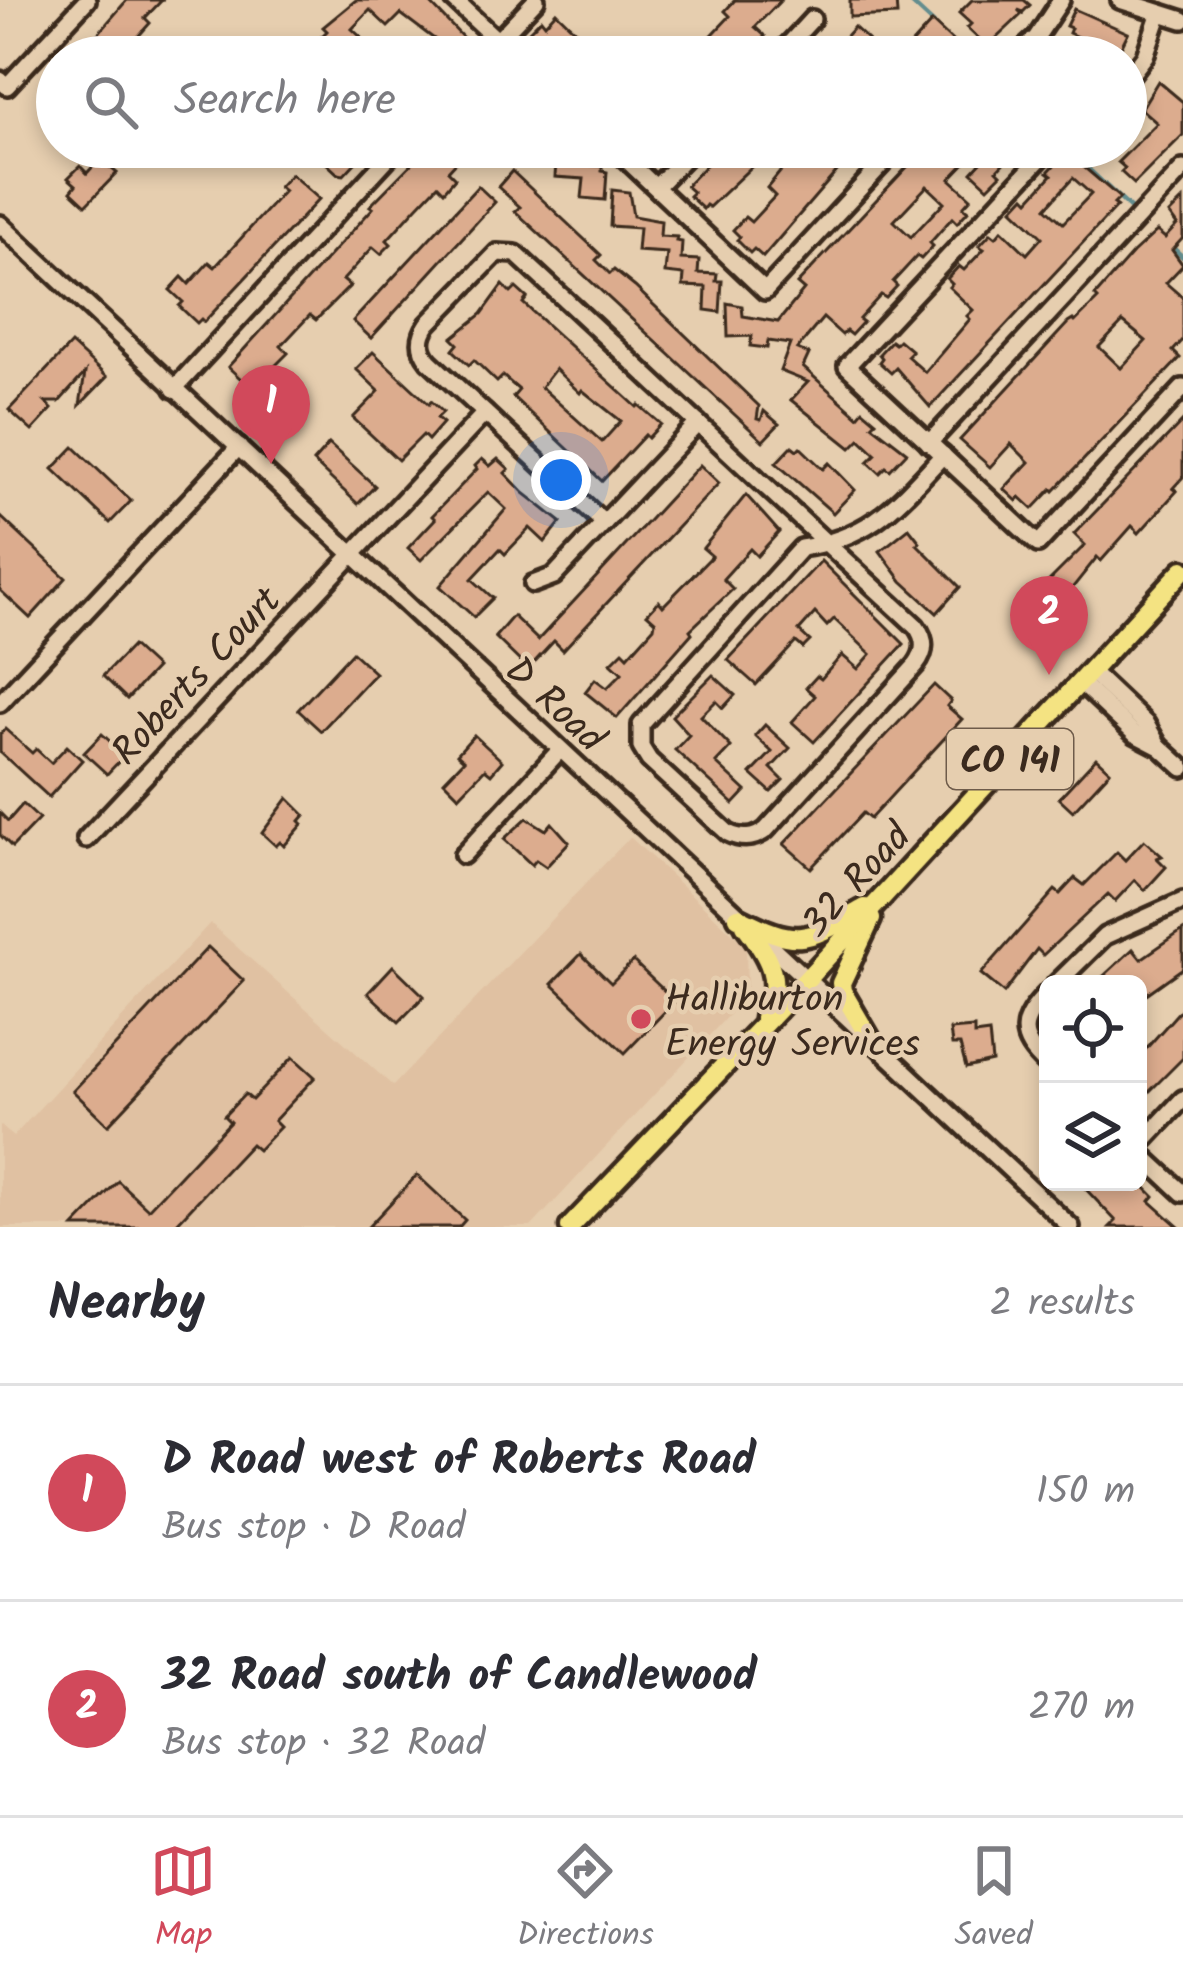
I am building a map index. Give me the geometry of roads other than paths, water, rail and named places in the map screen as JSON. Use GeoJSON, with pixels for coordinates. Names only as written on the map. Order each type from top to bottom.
{"type":"FeatureCollection","features":[{"type":"Feature","properties":{"kind":"main road","name":"32 Road"},"geometry":{"type":"LineString","coordinates":[[570,1227],[806,980],[1183,570]]}},
{"type":"Feature","properties":{"kind":"main road"},"geometry":{"type":"LineString","coordinates":[[738,917],[793,939],[820,933],[881,899]]}},
{"type":"Feature","properties":{"kind":"main road"},"geometry":{"type":"LineString","coordinates":[[870,1039],[841,983],[881,899]]}},
{"type":"Feature","properties":{"kind":"main road"},"geometry":{"type":"LineString","coordinates":[[738,917],[769,957],[775,975],[773,999],[752,1037]]}},
{"type":"Feature","properties":{"kind":"street"},"geometry":{"type":"LineString","coordinates":[[51,36],[87,0]]}},
{"type":"Feature","properties":{"kind":"street"},"geometry":{"type":"LineString","coordinates":[[454,0],[493,36]]}},
{"type":"Feature","properties":{"kind":"street"},"geometry":{"type":"LineString","coordinates":[[503,36],[536,0]]}},
{"type":"Feature","properties":{"kind":"street"},"geometry":{"type":"LineString","coordinates":[[1037,36],[1061,0]]}},
{"type":"Feature","properties":{"kind":"street"},"geometry":{"type":"LineString","coordinates":[[1120,0],[1183,20]]}},
{"type":"Feature","properties":{"kind":"street"},"geometry":{"type":"LineString","coordinates":[[1147,50],[1159,15]]}},
{"type":"Feature","properties":{"kind":"street"},"geometry":{"type":"LineString","coordinates":[[796,36],[812,19]]}},
{"type":"Feature","properties":{"kind":"street"},"geometry":{"type":"LineString","coordinates":[[3,83],[36,50]]}},
{"type":"Feature","properties":{"kind":"street"},"geometry":{"type":"LineString","coordinates":[[174,388],[378,168]]}},
{"type":"Feature","properties":{"kind":"street"},"geometry":{"type":"LineString","coordinates":[[636,168],[765,291],[879,168]]}},
{"type":"Feature","properties":{"kind":"street"},"geometry":{"type":"LineString","coordinates":[[656,187],[675,168]]}},
{"type":"Feature","properties":{"kind":"street"},"geometry":{"type":"LineString","coordinates":[[1031,168],[847,366],[1038,544],[1183,388]]}},
{"type":"Feature","properties":{"kind":"street"},"geometry":{"type":"LineString","coordinates":[[929,442],[1183,169]]}},
{"type":"Feature","properties":{"kind":"street","name":"D Road"},"geometry":{"type":"LineString","coordinates":[[0,224],[1071,1227]]}},
{"type":"Feature","properties":{"kind":"street"},"geometry":{"type":"LineString","coordinates":[[604,523],[429,362],[421,344],[428,324],[491,256],[516,254],[827,544],[916,626],[922,638],[922,656],[755,837],[728,832],[644,754],[640,725],[801,548],[827,544],[875,524],[943,455]]}},
{"type":"Feature","properties":{"kind":"street","name":"Roberts Court"},"geometry":{"type":"LineString","coordinates":[[86,839],[485,413]]}},
{"type":"Feature","properties":{"kind":"street"},"geometry":{"type":"LineString","coordinates":[[533,584],[554,576],[698,423]]}},
{"type":"Feature","properties":{"kind":"street"},"geometry":{"type":"LineString","coordinates":[[0,703],[239,447]]}},
{"type":"Feature","properties":{"kind":"street"},"geometry":{"type":"LineString","coordinates":[[1085,676],[1145,724],[1160,747],[1183,768]]}},
{"type":"Feature","properties":{"kind":"street"},"geometry":{"type":"LineString","coordinates":[[463,855],[559,751]]}},
{"type":"Feature","properties":{"kind":"street"},"geometry":{"type":"LineString","coordinates":[[1065,975],[1105,936],[1183,901]]}},
{"type":"Feature","properties":{"kind":"street"},"geometry":{"type":"LineString","coordinates":[[1039,1001],[1024,1031],[1030,1049],[1039,1058]]}},
{"type":"Feature","properties":{"kind":"street"},"geometry":{"type":"LineString","coordinates":[[1147,1139],[1183,1099]]}},
{"type":"Feature","properties":{"kind":"street"},"geometry":{"type":"LineString","coordinates":[[1147,1158],[1183,1193]]}},
{"type":"Feature","properties":{"kind":"waterway"},"geometry":{"type":"LineString","coordinates":[[908,0],[934,24]]}},
{"type":"Feature","properties":{"kind":"waterway"},"geometry":{"type":"LineString","coordinates":[[1087,168],[1135,213]]}},
{"type":"Feature","properties":{"kind":"waterway"},"geometry":{"type":"LineString","coordinates":[[1170,245],[1183,257]]}},
{"type":"Feature","properties":{"kind":"place","name":"D Road west of Roberts Road"},"geometry":{"type":"Point","coordinates":[271,464]}},
{"type":"Feature","properties":{"kind":"place","name":"32 Road south of Candlewood"},"geometry":{"type":"Point","coordinates":[1049,675]}},
{"type":"Feature","properties":{"kind":"place","name":"Halliburton Energy Services"},"geometry":{"type":"Point","coordinates":[641,1019]}}]}
